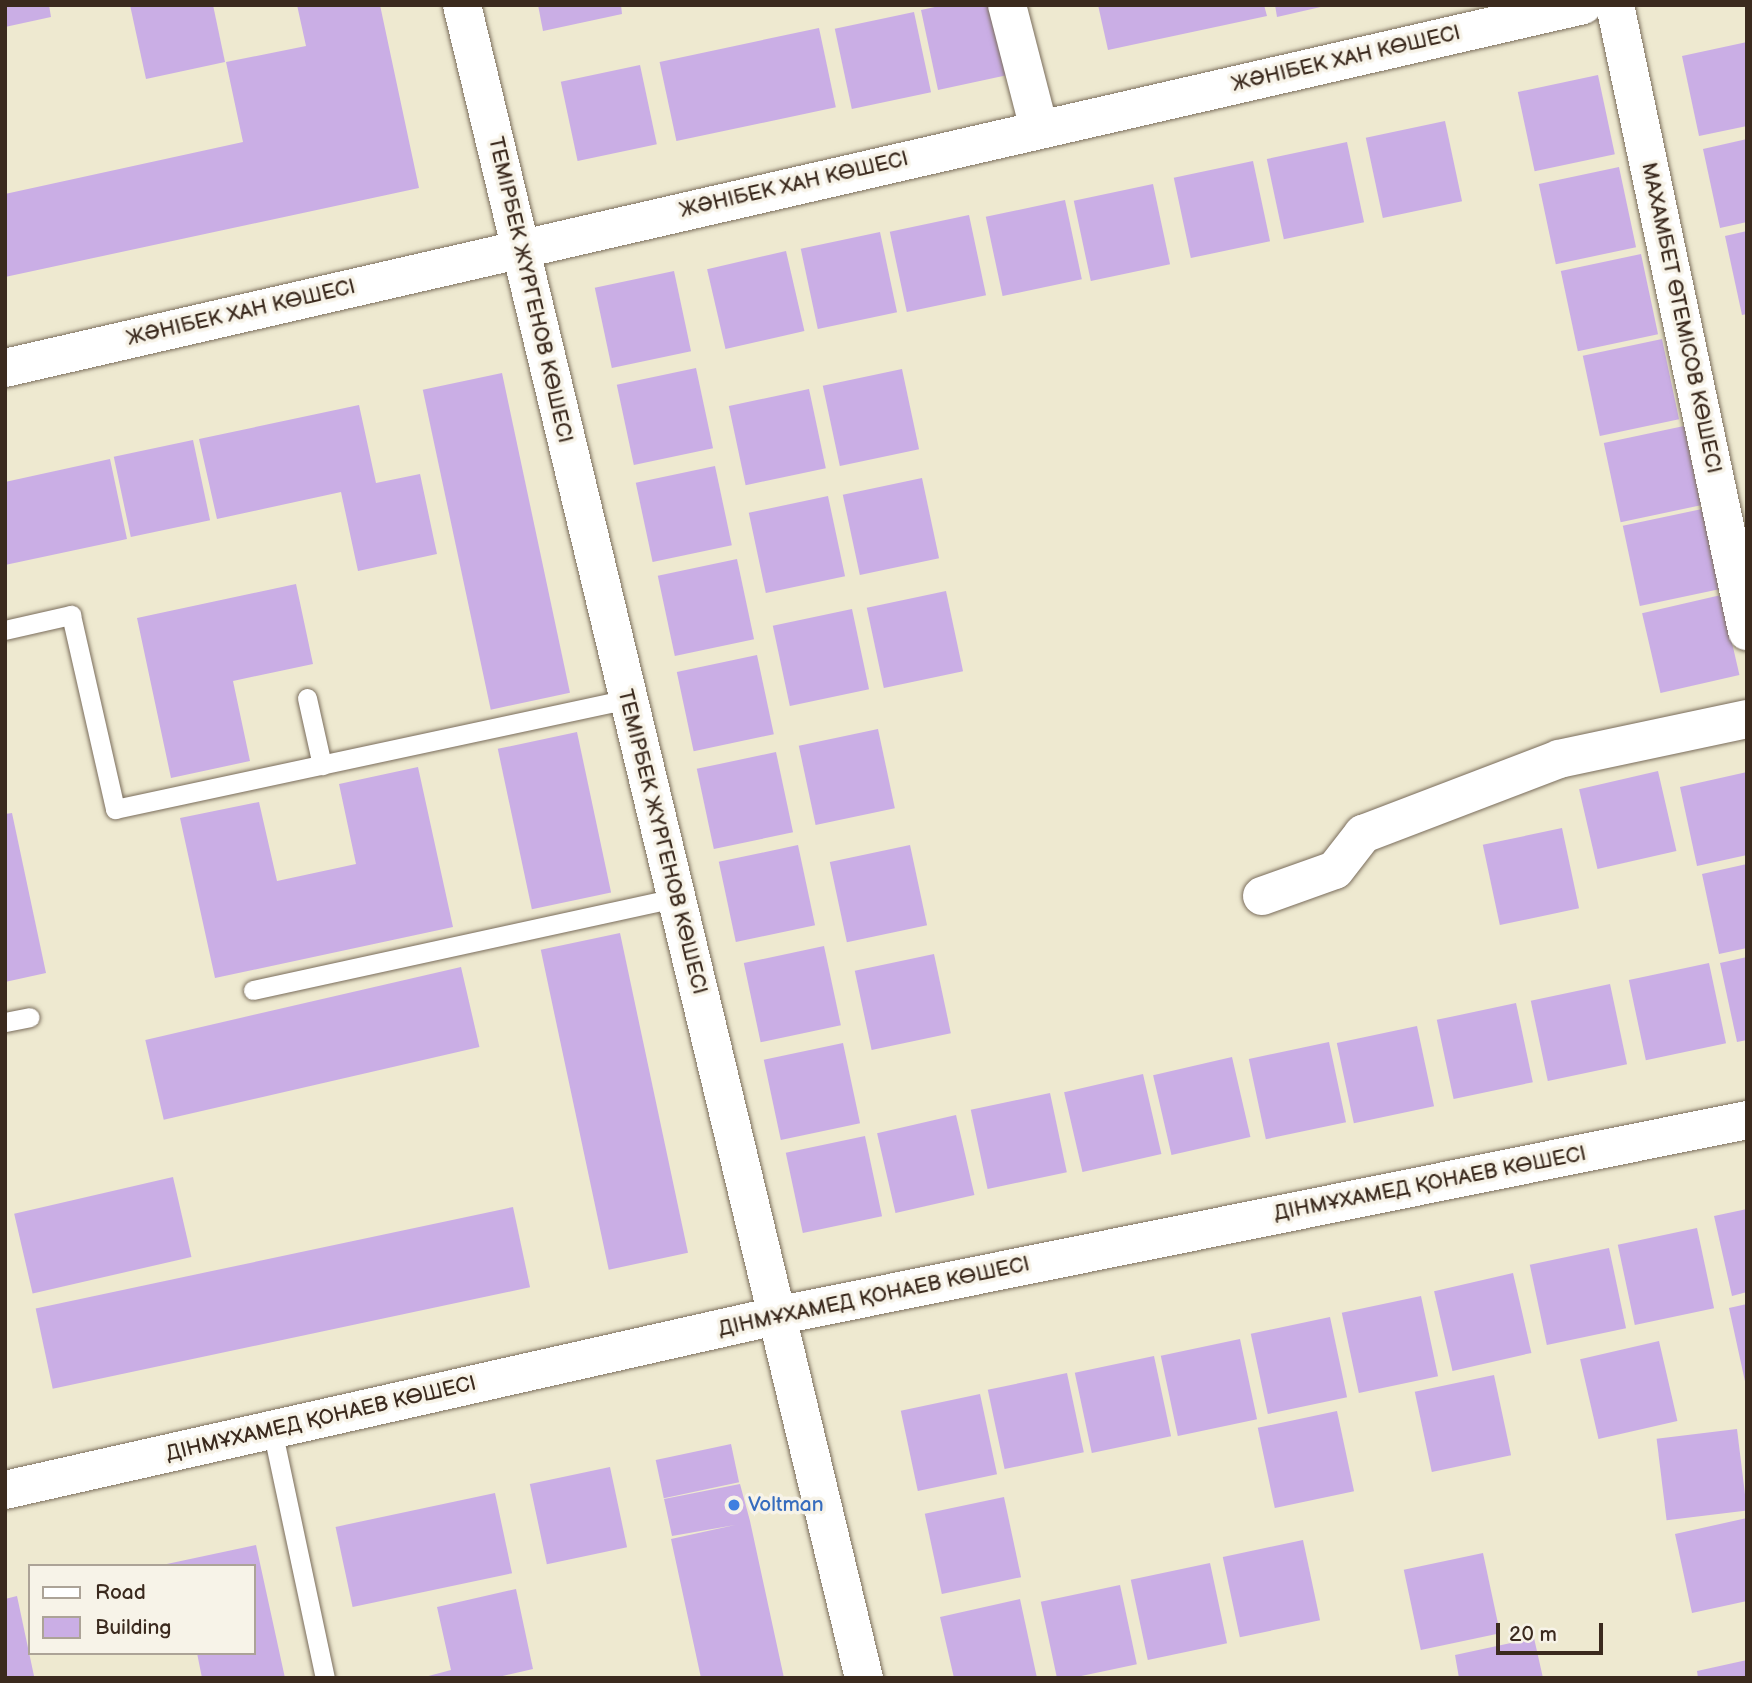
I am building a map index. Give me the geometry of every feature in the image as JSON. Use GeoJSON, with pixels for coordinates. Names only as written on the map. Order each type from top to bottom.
{"type":"FeatureCollection","features":[{"type":"Feature","properties":{"kind":"street","name":"ТЕМІРБЕК ЖҮРГЕНОВ КӨШЕСІ"},"geometry":{"type":"LineString","coordinates":[[462,5],[864,1678]]}},
{"type":"Feature","properties":{"kind":"street"},"geometry":{"type":"LineString","coordinates":[[1007,5],[1039,129]]}},
{"type":"Feature","properties":{"kind":"street","name":"ЖӘНІБЕК ХАН КӨШЕСІ"},"geometry":{"type":"LineString","coordinates":[[5,368],[519,247],[1583,5]]}},
{"type":"Feature","properties":{"kind":"street","name":"МАХАМБЕТ ӨТЕМІСОВ КӨШЕСІ"},"geometry":{"type":"LineString","coordinates":[[1615,5],[1747,631]]}},
{"type":"Feature","properties":{"kind":"street"},"geometry":{"type":"LineString","coordinates":[[1262,895],[1335,870],[1363,834],[1559,759],[1747,719]]}},
{"type":"Feature","properties":{"kind":"street","name":"ДІНМҰХАМЕД ҚОНАЕВ КӨШЕСІ"},"geometry":{"type":"LineString","coordinates":[[5,1490],[776,1316],[1747,1120]]}},
{"type":"Feature","properties":{"kind":"lane"},"geometry":{"type":"LineString","coordinates":[[5,630],[71,615],[115,809],[628,699]]}},
{"type":"Feature","properties":{"kind":"lane"},"geometry":{"type":"LineString","coordinates":[[307,698],[322,765]]}},
{"type":"Feature","properties":{"kind":"lane"},"geometry":{"type":"LineString","coordinates":[[253,990],[676,898]]}},
{"type":"Feature","properties":{"kind":"lane"},"geometry":{"type":"LineString","coordinates":[[5,1022],[30,1017]]}},
{"type":"Feature","properties":{"kind":"lane"},"geometry":{"type":"LineString","coordinates":[[272,1429],[325,1678]]}},
{"type":"Feature","properties":{"kind":"building"},"geometry":{"type":"Polygon","coordinates":[[[5,5],[49,5],[51,17],[5,27],[5,5]]]}},
{"type":"Feature","properties":{"kind":"building"},"geometry":{"type":"Polygon","coordinates":[[[130,5],[213,5],[225,62],[146,79],[130,5]]]}},
{"type":"Feature","properties":{"kind":"building"},"geometry":{"type":"Polygon","coordinates":[[[297,5],[380,5],[419,188],[5,277],[5,194],[243,142],[226,62],[306,46],[297,5]]]}},
{"type":"Feature","properties":{"kind":"building"},"geometry":{"type":"Polygon","coordinates":[[[538,5],[621,5],[622,14],[543,31],[538,5]]]}},
{"type":"Feature","properties":{"kind":"building"},"geometry":{"type":"Polygon","coordinates":[[[944,5],[1003,5],[1017,73],[938,90],[921,10],[944,5]]]}},
{"type":"Feature","properties":{"kind":"building"},"geometry":{"type":"Polygon","coordinates":[[[1098,5],[1264,5],[1267,16],[1108,50],[1098,5]]]}},
{"type":"Feature","properties":{"kind":"building"},"geometry":{"type":"Polygon","coordinates":[[[1275,5],[1325,5],[1325,6],[1277,17],[1275,5]]]}},
{"type":"Feature","properties":{"kind":"building"},"geometry":{"type":"Polygon","coordinates":[[[914,12],[931,92],[852,109],[835,29],[914,12]]]}},
{"type":"Feature","properties":{"kind":"building"},"geometry":{"type":"Polygon","coordinates":[[[819,28],[836,107],[676,141],[660,62],[819,28]]]}},
{"type":"Feature","properties":{"kind":"building"},"geometry":{"type":"Polygon","coordinates":[[[1747,42],[1747,126],[1699,136],[1682,56],[1747,42]]]}},
{"type":"Feature","properties":{"kind":"building"},"geometry":{"type":"Polygon","coordinates":[[[640,65],[657,144],[578,161],[561,82],[640,65]]]}},
{"type":"Feature","properties":{"kind":"building"},"geometry":{"type":"Polygon","coordinates":[[[1598,75],[1615,154],[1535,171],[1518,92],[1598,75]]]}},
{"type":"Feature","properties":{"kind":"building"},"geometry":{"type":"Polygon","coordinates":[[[1445,121],[1462,201],[1383,218],[1366,138],[1445,121]]]}},
{"type":"Feature","properties":{"kind":"building"},"geometry":{"type":"Polygon","coordinates":[[[1747,139],[1747,222],[1720,228],[1703,149],[1747,139]]]}},
{"type":"Feature","properties":{"kind":"building"},"geometry":{"type":"Polygon","coordinates":[[[1347,142],[1364,222],[1284,239],[1267,159],[1347,142]]]}},
{"type":"Feature","properties":{"kind":"building"},"geometry":{"type":"Polygon","coordinates":[[[1253,161],[1270,241],[1191,258],[1174,178],[1253,161]]]}},
{"type":"Feature","properties":{"kind":"building"},"geometry":{"type":"Polygon","coordinates":[[[1619,167],[1636,247],[1556,264],[1539,184],[1619,167]]]}},
{"type":"Feature","properties":{"kind":"building"},"geometry":{"type":"Polygon","coordinates":[[[1153,184],[1170,264],[1091,281],[1074,201],[1153,184]]]}},
{"type":"Feature","properties":{"kind":"building"},"geometry":{"type":"Polygon","coordinates":[[[1065,200],[1082,279],[1003,296],[986,217],[1065,200]]]}},
{"type":"Feature","properties":{"kind":"building"},"geometry":{"type":"Polygon","coordinates":[[[969,215],[986,295],[907,312],[890,232],[969,215]]]}},
{"type":"Feature","properties":{"kind":"building"},"geometry":{"type":"Polygon","coordinates":[[[1747,231],[1747,314],[1742,315],[1725,236],[1747,231]]]}},
{"type":"Feature","properties":{"kind":"building"},"geometry":{"type":"Polygon","coordinates":[[[880,232],[897,312],[818,329],[801,249],[880,232]]]}},
{"type":"Feature","properties":{"kind":"building"},"geometry":{"type":"Polygon","coordinates":[[[786,251],[804,331],[726,349],[707,269],[786,251]]]}},
{"type":"Feature","properties":{"kind":"building"},"geometry":{"type":"Polygon","coordinates":[[[1641,254],[1658,334],[1578,351],[1561,271],[1641,254]]]}},
{"type":"Feature","properties":{"kind":"building"},"geometry":{"type":"Polygon","coordinates":[[[674,271],[691,351],[612,368],[595,288],[674,271]]]}},
{"type":"Feature","properties":{"kind":"building"},"geometry":{"type":"Polygon","coordinates":[[[1662,339],[1679,419],[1600,436],[1583,356],[1662,339]]]}},
{"type":"Feature","properties":{"kind":"building"},"geometry":{"type":"Polygon","coordinates":[[[696,368],[713,448],[634,465],[617,385],[696,368]]]}},
{"type":"Feature","properties":{"kind":"building"},"geometry":{"type":"Polygon","coordinates":[[[902,369],[919,449],[840,466],[823,386],[902,369]]]}},
{"type":"Feature","properties":{"kind":"building"},"geometry":{"type":"Polygon","coordinates":[[[502,373],[570,693],[491,710],[423,390],[502,373]]]}},
{"type":"Feature","properties":{"kind":"building"},"geometry":{"type":"Polygon","coordinates":[[[809,389],[826,468],[746,485],[729,406],[809,389]]]}},
{"type":"Feature","properties":{"kind":"building"},"geometry":{"type":"Polygon","coordinates":[[[359,405],[376,483],[420,474],[437,554],[358,571],[341,492],[217,519],[199,439],[359,405]]]}},
{"type":"Feature","properties":{"kind":"building"},"geometry":{"type":"Polygon","coordinates":[[[1684,426],[1701,505],[1621,522],[1604,443],[1684,426]]]}},
{"type":"Feature","properties":{"kind":"building"},"geometry":{"type":"Polygon","coordinates":[[[193,440],[210,520],[131,537],[114,457],[193,440]]]}},
{"type":"Feature","properties":{"kind":"building"},"geometry":{"type":"Polygon","coordinates":[[[110,459],[127,539],[5,565],[5,482],[110,459]]]}},
{"type":"Feature","properties":{"kind":"building"},"geometry":{"type":"Polygon","coordinates":[[[715,466],[732,545],[653,562],[636,483],[715,466]]]}},
{"type":"Feature","properties":{"kind":"building"},"geometry":{"type":"Polygon","coordinates":[[[922,478],[939,558],[860,575],[843,495],[922,478]]]}},
{"type":"Feature","properties":{"kind":"building"},"geometry":{"type":"Polygon","coordinates":[[[828,496],[845,576],[766,593],[749,513],[828,496]]]}},
{"type":"Feature","properties":{"kind":"building"},"geometry":{"type":"Polygon","coordinates":[[[1702,509],[1719,589],[1640,606],[1623,526],[1702,509]]]}},
{"type":"Feature","properties":{"kind":"building"},"geometry":{"type":"Polygon","coordinates":[[[737,559],[754,639],[675,656],[658,576],[737,559]]]}},
{"type":"Feature","properties":{"kind":"building"},"geometry":{"type":"Polygon","coordinates":[[[296,584],[313,664],[233,681],[250,761],[171,778],[137,618],[296,584]]]}},
{"type":"Feature","properties":{"kind":"building"},"geometry":{"type":"Polygon","coordinates":[[[946,591],[963,671],[884,688],[867,608],[946,591]]]}},
{"type":"Feature","properties":{"kind":"building"},"geometry":{"type":"Polygon","coordinates":[[[1721,595],[1739,675],[1661,693],[1642,613],[1721,595]]]}},
{"type":"Feature","properties":{"kind":"building"},"geometry":{"type":"Polygon","coordinates":[[[852,609],[869,689],[790,706],[773,626],[852,609]]]}},
{"type":"Feature","properties":{"kind":"building"},"geometry":{"type":"Polygon","coordinates":[[[757,655],[774,734],[694,751],[677,672],[757,655]]]}},
{"type":"Feature","properties":{"kind":"building"},"geometry":{"type":"Polygon","coordinates":[[[878,729],[895,808],[816,825],[799,746],[878,729]]]}},
{"type":"Feature","properties":{"kind":"building"},"geometry":{"type":"Polygon","coordinates":[[[577,732],[611,892],[532,909],[498,749],[577,732]]]}},
{"type":"Feature","properties":{"kind":"building"},"geometry":{"type":"Polygon","coordinates":[[[776,752],[793,832],[714,849],[697,769],[776,752]]]}},
{"type":"Feature","properties":{"kind":"building"},"geometry":{"type":"Polygon","coordinates":[[[418,767],[453,927],[215,978],[180,818],[259,802],[277,881],[356,864],[339,784],[418,767]]]}},
{"type":"Feature","properties":{"kind":"building"},"geometry":{"type":"Polygon","coordinates":[[[1658,771],[1676,851],[1598,869],[1579,789],[1658,771]]]}},
{"type":"Feature","properties":{"kind":"building"},"geometry":{"type":"Polygon","coordinates":[[[1747,772],[1747,855],[1697,866],[1680,787],[1747,772]]]}},
{"type":"Feature","properties":{"kind":"building"},"geometry":{"type":"Polygon","coordinates":[[[12,813],[46,973],[5,982],[5,814],[12,813]]]}},
{"type":"Feature","properties":{"kind":"building"},"geometry":{"type":"Polygon","coordinates":[[[1562,828],[1579,908],[1500,925],[1483,845],[1562,828]]]}},
{"type":"Feature","properties":{"kind":"building"},"geometry":{"type":"Polygon","coordinates":[[[798,845],[815,925],[736,942],[719,862],[798,845]]]}},
{"type":"Feature","properties":{"kind":"building"},"geometry":{"type":"Polygon","coordinates":[[[910,845],[927,925],[847,942],[830,862],[910,845]]]}},
{"type":"Feature","properties":{"kind":"building"},"geometry":{"type":"Polygon","coordinates":[[[1747,864],[1747,948],[1719,954],[1702,874],[1747,864]]]}},
{"type":"Feature","properties":{"kind":"building"},"geometry":{"type":"Polygon","coordinates":[[[620,933],[688,1253],[609,1270],[541,950],[620,933]]]}},
{"type":"Feature","properties":{"kind":"building"},"geometry":{"type":"Polygon","coordinates":[[[824,946],[841,1025],[761,1042],[744,963],[824,946]]]}},
{"type":"Feature","properties":{"kind":"building"},"geometry":{"type":"Polygon","coordinates":[[[934,954],[951,1033],[872,1050],[855,971],[934,954]]]}},
{"type":"Feature","properties":{"kind":"building"},"geometry":{"type":"Polygon","coordinates":[[[1747,957],[1747,1040],[1737,1042],[1720,963],[1747,957]]]}},
{"type":"Feature","properties":{"kind":"building"},"geometry":{"type":"Polygon","coordinates":[[[1709,963],[1726,1043],[1646,1060],[1629,980],[1709,963]]]}},
{"type":"Feature","properties":{"kind":"building"},"geometry":{"type":"Polygon","coordinates":[[[461,967],[479,1047],[164,1120],[145,1040],[461,967]]]}},
{"type":"Feature","properties":{"kind":"building"},"geometry":{"type":"Polygon","coordinates":[[[1610,984],[1627,1064],[1548,1081],[1531,1001],[1610,984]]]}},
{"type":"Feature","properties":{"kind":"building"},"geometry":{"type":"Polygon","coordinates":[[[1516,1003],[1533,1082],[1454,1099],[1437,1020],[1516,1003]]]}},
{"type":"Feature","properties":{"kind":"building"},"geometry":{"type":"Polygon","coordinates":[[[1417,1026],[1434,1106],[1354,1123],[1337,1043],[1417,1026]]]}},
{"type":"Feature","properties":{"kind":"building"},"geometry":{"type":"Polygon","coordinates":[[[1329,1042],[1346,1122],[1266,1139],[1249,1059],[1329,1042]]]}},
{"type":"Feature","properties":{"kind":"building"},"geometry":{"type":"Polygon","coordinates":[[[843,1043],[860,1123],[781,1140],[764,1060],[843,1043]]]}},
{"type":"Feature","properties":{"kind":"building"},"geometry":{"type":"Polygon","coordinates":[[[1232,1057],[1250,1137],[1172,1155],[1153,1075],[1232,1057]]]}},
{"type":"Feature","properties":{"kind":"building"},"geometry":{"type":"Polygon","coordinates":[[[1143,1074],[1161,1154],[1083,1172],[1064,1092],[1143,1074]]]}},
{"type":"Feature","properties":{"kind":"building"},"geometry":{"type":"Polygon","coordinates":[[[1050,1093],[1067,1172],[988,1189],[971,1110],[1050,1093]]]}},
{"type":"Feature","properties":{"kind":"building"},"geometry":{"type":"Polygon","coordinates":[[[956,1115],[974,1195],[896,1213],[877,1133],[956,1115]]]}},
{"type":"Feature","properties":{"kind":"building"},"geometry":{"type":"Polygon","coordinates":[[[865,1136],[882,1216],[803,1233],[786,1153],[865,1136]]]}},
{"type":"Feature","properties":{"kind":"building"},"geometry":{"type":"Polygon","coordinates":[[[173,1177],[191,1257],[33,1294],[14,1214],[173,1177]]]}},
{"type":"Feature","properties":{"kind":"building"},"geometry":{"type":"Polygon","coordinates":[[[513,1207],[530,1287],[53,1389],[36,1308],[513,1207]]]}},
{"type":"Feature","properties":{"kind":"building"},"geometry":{"type":"Polygon","coordinates":[[[1747,1209],[1747,1292],[1732,1296],[1714,1216],[1747,1209]]]}},
{"type":"Feature","properties":{"kind":"building"},"geometry":{"type":"Polygon","coordinates":[[[1697,1228],[1714,1308],[1635,1325],[1618,1245],[1697,1228]]]}},
{"type":"Feature","properties":{"kind":"building"},"geometry":{"type":"Polygon","coordinates":[[[1609,1248],[1626,1328],[1547,1345],[1530,1265],[1609,1248]]]}},
{"type":"Feature","properties":{"kind":"building"},"geometry":{"type":"Polygon","coordinates":[[[1513,1273],[1531,1353],[1453,1371],[1434,1291],[1513,1273]]]}},
{"type":"Feature","properties":{"kind":"building"},"geometry":{"type":"Polygon","coordinates":[[[1421,1296],[1438,1376],[1359,1393],[1342,1313],[1421,1296]]]}},
{"type":"Feature","properties":{"kind":"building"},"geometry":{"type":"Polygon","coordinates":[[[1747,1304],[1747,1385],[1746,1386],[1729,1308],[1747,1304]]]}},
{"type":"Feature","properties":{"kind":"building"},"geometry":{"type":"Polygon","coordinates":[[[1330,1317],[1347,1397],[1268,1414],[1251,1334],[1330,1317]]]}},
{"type":"Feature","properties":{"kind":"building"},"geometry":{"type":"Polygon","coordinates":[[[1240,1339],[1257,1419],[1178,1436],[1161,1356],[1240,1339]]]}},
{"type":"Feature","properties":{"kind":"building"},"geometry":{"type":"Polygon","coordinates":[[[1659,1341],[1677,1421],[1599,1439],[1580,1359],[1659,1341]]]}},
{"type":"Feature","properties":{"kind":"building"},"geometry":{"type":"Polygon","coordinates":[[[1154,1356],[1171,1436],[1092,1453],[1075,1373],[1154,1356]]]}},
{"type":"Feature","properties":{"kind":"building"},"geometry":{"type":"Polygon","coordinates":[[[1067,1373],[1084,1452],[1005,1469],[988,1390],[1067,1373]]]}},
{"type":"Feature","properties":{"kind":"building"},"geometry":{"type":"Polygon","coordinates":[[[1494,1375],[1511,1455],[1432,1472],[1415,1392],[1494,1375]]]}},
{"type":"Feature","properties":{"kind":"building"},"geometry":{"type":"Polygon","coordinates":[[[980,1394],[997,1474],[918,1491],[901,1411],[980,1394]]]}},
{"type":"Feature","properties":{"kind":"building"},"geometry":{"type":"Polygon","coordinates":[[[1337,1411],[1354,1491],[1275,1508],[1258,1428],[1337,1411]]]}},
{"type":"Feature","properties":{"kind":"building"},"geometry":{"type":"Polygon","coordinates":[[[1737,1429],[1747,1510],[1667,1520],[1657,1439],[1737,1429]]]}},
{"type":"Feature","properties":{"kind":"building"},"geometry":{"type":"Polygon","coordinates":[[[731,1444],[739,1482],[664,1498],[656,1460],[731,1444]]]}},
{"type":"Feature","properties":{"kind":"building"},"geometry":{"type":"Polygon","coordinates":[[[610,1467],[627,1547],[547,1564],[530,1484],[610,1467]]]}},
{"type":"Feature","properties":{"kind":"building"},"geometry":{"type":"Polygon","coordinates":[[[740,1484],[784,1678],[701,1678],[671,1539],[735,1525],[672,1536],[664,1499],[740,1484]]]}},
{"type":"Feature","properties":{"kind":"building"},"geometry":{"type":"Polygon","coordinates":[[[495,1493],[512,1573],[353,1607],[336,1527],[495,1493]]]}},
{"type":"Feature","properties":{"kind":"building"},"geometry":{"type":"Polygon","coordinates":[[[1004,1497],[1021,1577],[942,1594],[925,1514],[1004,1497]]]}},
{"type":"Feature","properties":{"kind":"building"},"geometry":{"type":"Polygon","coordinates":[[[1747,1518],[1747,1601],[1692,1613],[1675,1534],[1747,1518]]]}},
{"type":"Feature","properties":{"kind":"building"},"geometry":{"type":"Polygon","coordinates":[[[1303,1540],[1320,1620],[1240,1637],[1223,1557],[1303,1540]]]}},
{"type":"Feature","properties":{"kind":"building"},"geometry":{"type":"Polygon","coordinates":[[[256,1545],[285,1678],[202,1678],[197,1655],[256,1655],[256,1564],[167,1564],[256,1545]]]}},
{"type":"Feature","properties":{"kind":"building"},"geometry":{"type":"Polygon","coordinates":[[[1483,1553],[1500,1633],[1421,1650],[1404,1570],[1483,1553]]]}},
{"type":"Feature","properties":{"kind":"building"},"geometry":{"type":"Polygon","coordinates":[[[1210,1563],[1227,1643],[1148,1660],[1131,1580],[1210,1563]]]}},
{"type":"Feature","properties":{"kind":"building"},"geometry":{"type":"Polygon","coordinates":[[[1120,1585],[1137,1664],[1072,1678],[1057,1678],[1041,1602],[1120,1585]]]}},
{"type":"Feature","properties":{"kind":"building"},"geometry":{"type":"Polygon","coordinates":[[[516,1589],[533,1669],[494,1678],[421,1678],[451,1670],[437,1607],[516,1589]]]}},
{"type":"Feature","properties":{"kind":"building"},"geometry":{"type":"Polygon","coordinates":[[[17,1596],[34,1676],[5,1678],[5,1599],[17,1596]]]}},
{"type":"Feature","properties":{"kind":"building"},"geometry":{"type":"Polygon","coordinates":[[[1020,1599],[1037,1678],[954,1678],[940,1617],[1020,1599]]]}},
{"type":"Feature","properties":{"kind":"building"},"geometry":{"type":"Polygon","coordinates":[[[1534,1638],[1543,1678],[1459,1678],[1455,1655],[1534,1638]]]}},
{"type":"Feature","properties":{"kind":"building"},"geometry":{"type":"Polygon","coordinates":[[[1747,1660],[1747,1678],[1698,1678],[1697,1671],[1747,1660]]]}},
{"type":"Feature","properties":{"kind":"place","name":"Voltman"},"geometry":{"type":"Point","coordinates":[734,1505]}}]}
